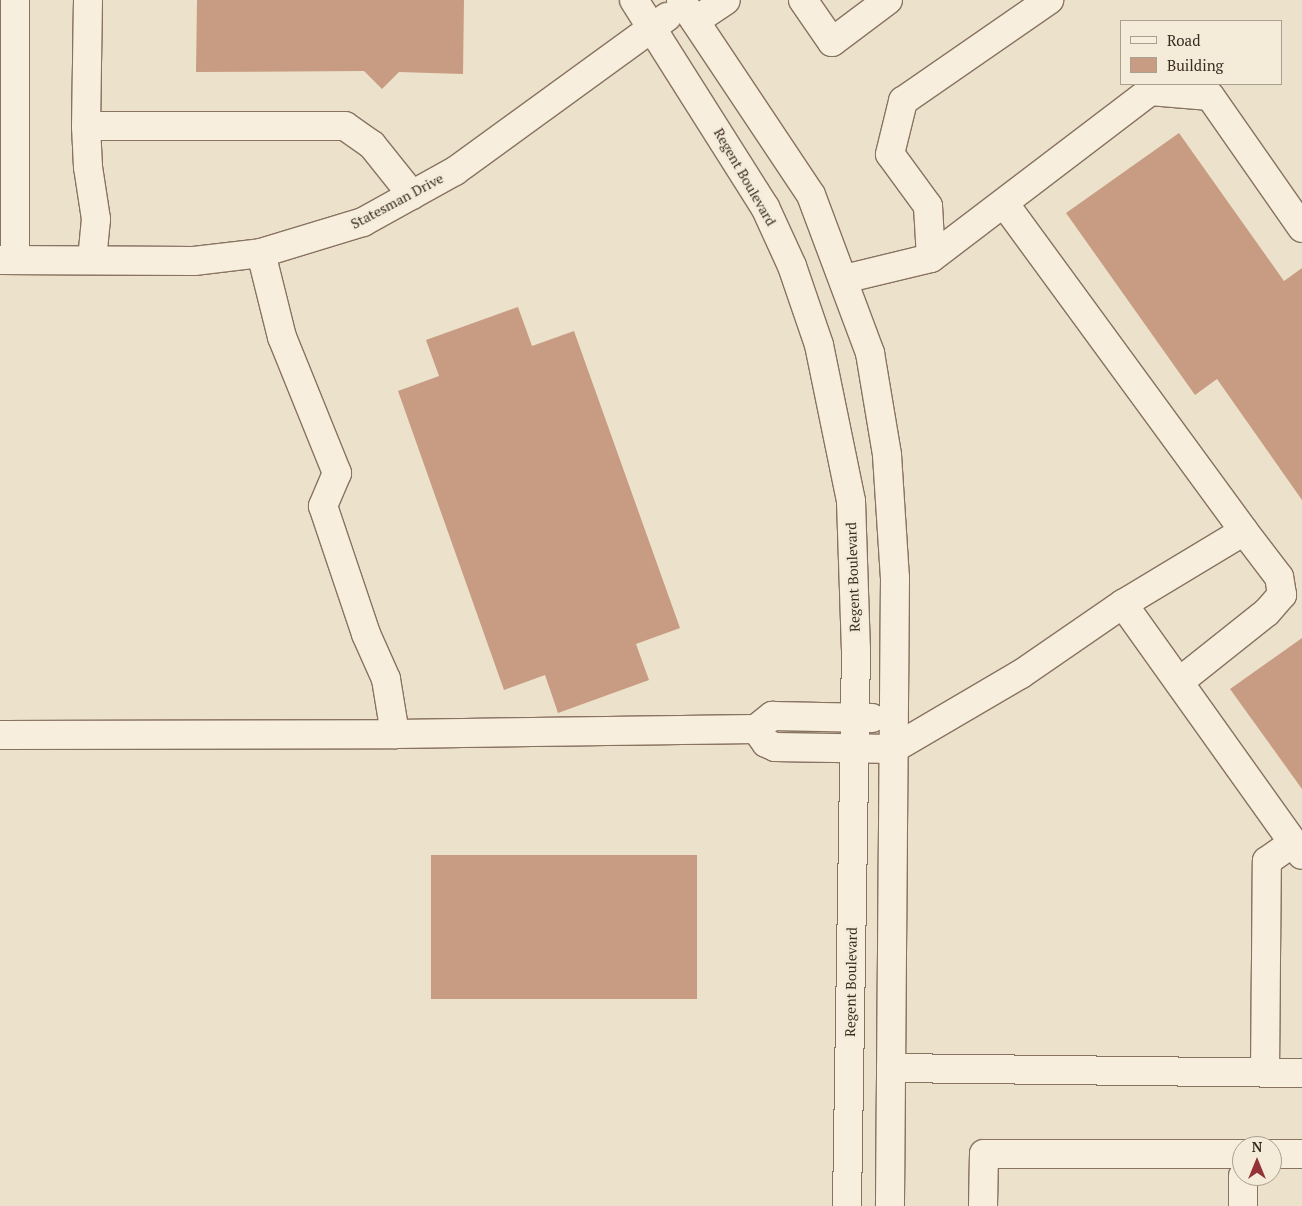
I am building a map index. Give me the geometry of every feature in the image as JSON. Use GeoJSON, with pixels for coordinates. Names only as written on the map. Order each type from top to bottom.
{"type":"FeatureCollection","features":[{"type":"Feature","properties":{"kind":"street"},"geometry":{"type":"LineString","coordinates":[[8,260],[7,158],[15,0]]}},
{"type":"Feature","properties":{"kind":"street"},"geometry":{"type":"LineString","coordinates":[[88,0],[86,126],[88,167],[96,219],[92,260]]}},
{"type":"Feature","properties":{"kind":"street","name":"Regent Boulevard"},"geometry":{"type":"LineString","coordinates":[[634,0],[653,26],[765,207],[792,266],[819,345],[851,501],[855,717],[847,1206]]}},
{"type":"Feature","properties":{"kind":"street","name":"Statesman Drive"},"geometry":{"type":"LineString","coordinates":[[8,260],[194,261],[261,253],[363,222],[455,170],[653,26],[687,9],[726,0]]}},
{"type":"Feature","properties":{"kind":"street"},"geometry":{"type":"LineString","coordinates":[[803,0],[832,42],[888,0]]}},
{"type":"Feature","properties":{"kind":"street"},"geometry":{"type":"LineString","coordinates":[[931,258],[928,206],[890,154],[903,101],[1049,0]]}},
{"type":"Feature","properties":{"kind":"street"},"geometry":{"type":"LineString","coordinates":[[687,9],[811,195],[844,279],[870,353],[887,454],[895,578],[890,1206]]}},
{"type":"Feature","properties":{"kind":"street"},"geometry":{"type":"LineString","coordinates":[[844,279],[931,258],[1150,91],[1210,96],[1302,228]]}},
{"type":"Feature","properties":{"kind":"street"},"geometry":{"type":"LineString","coordinates":[[86,126],[345,126],[372,145],[412,195]]}},
{"type":"Feature","properties":{"kind":"street"},"geometry":{"type":"LineString","coordinates":[[1004,203],[1279,576],[1282,595],[1267,612],[1179,682]]}},
{"type":"Feature","properties":{"kind":"street"},"geometry":{"type":"LineString","coordinates":[[261,253],[282,337],[337,473],[323,506],[366,634],[386,678],[394,734]]}},
{"type":"Feature","properties":{"kind":"street"},"geometry":{"type":"LineString","coordinates":[[756,729],[766,743],[775,747],[894,749],[1021,674],[1123,604],[1244,531]]}},
{"type":"Feature","properties":{"kind":"street"},"geometry":{"type":"LineString","coordinates":[[1123,604],[1298,849],[1268,861],[1265,1073]]}},
{"type":"Feature","properties":{"kind":"street"},"geometry":{"type":"LineString","coordinates":[[0,735],[394,734],[756,729],[772,716],[894,719]]}},
{"type":"Feature","properties":{"kind":"street"},"geometry":{"type":"LineString","coordinates":[[891,1068],[1302,1073]]}},
{"type":"Feature","properties":{"kind":"street"},"geometry":{"type":"LineString","coordinates":[[983,1206],[984,1154],[1232,1154]]}},
{"type":"Feature","properties":{"kind":"street"},"geometry":{"type":"LineString","coordinates":[[1282,1154],[1302,1154]]}},
{"type":"Feature","properties":{"kind":"street"},"geometry":{"type":"LineString","coordinates":[[1243,1186],[1243,1206]]}},
{"type":"Feature","properties":{"kind":"building"},"geometry":{"type":"Polygon","coordinates":[[[197,0],[464,0],[463,74],[399,72],[382,89],[364,71],[196,72],[197,0]]]}},
{"type":"Feature","properties":{"kind":"building"},"geometry":{"type":"Polygon","coordinates":[[[1179,133],[1284,281],[1302,268],[1302,500],[1217,379],[1195,395],[1066,213],[1179,133]]]}},
{"type":"Feature","properties":{"kind":"building"},"geometry":{"type":"Polygon","coordinates":[[[518,307],[532,346],[574,331],[680,628],[636,644],[649,680],[558,713],[545,675],[504,690],[398,391],[439,376],[426,340],[518,307]]]}},
{"type":"Feature","properties":{"kind":"building"},"geometry":{"type":"Polygon","coordinates":[[[1302,638],[1302,789],[1230,689],[1302,638]]]}},
{"type":"Feature","properties":{"kind":"building"},"geometry":{"type":"Polygon","coordinates":[[[431,855],[697,855],[697,999],[431,999],[431,855]]]}}]}
